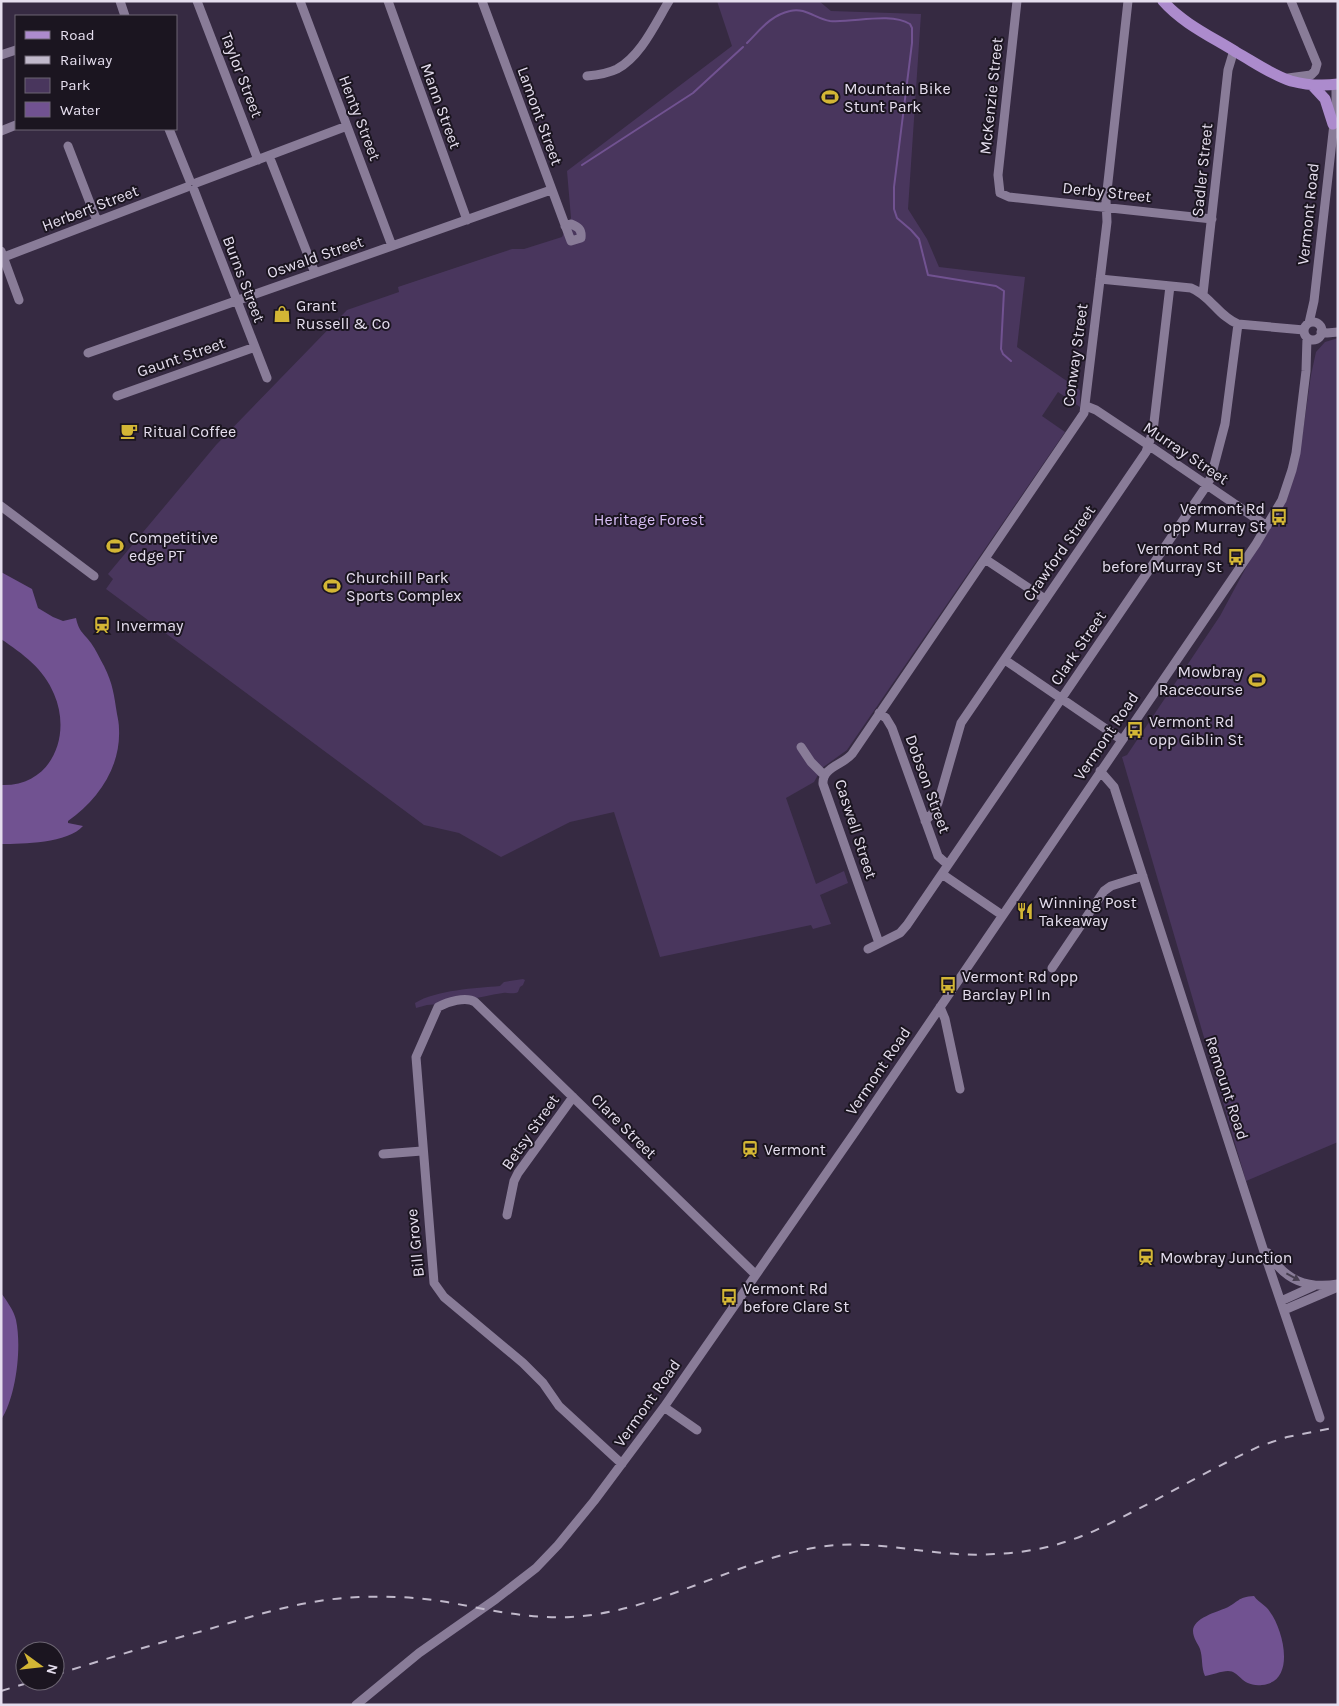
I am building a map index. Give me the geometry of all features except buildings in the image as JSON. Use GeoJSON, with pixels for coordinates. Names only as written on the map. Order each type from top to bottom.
{"type":"FeatureCollection","features":[{"type":"Feature","properties":{"kind":"main road"},"geometry":{"type":"LineString","coordinates":[[1163,1],[1195,27],[1283,78],[1312,85],[1335,84]]}},
{"type":"Feature","properties":{"kind":"main road"},"geometry":{"type":"LineString","coordinates":[[1312,85],[1325,99],[1333,126]]}},
{"type":"Feature","properties":{"kind":"street"},"geometry":{"type":"LineString","coordinates":[[120,1],[123,15]]}},
{"type":"Feature","properties":{"kind":"street","name":"Taylor Street"},"geometry":{"type":"LineString","coordinates":[[197,1],[258,160]]}},
{"type":"Feature","properties":{"kind":"street","name":"Henty Street"},"geometry":{"type":"LineString","coordinates":[[300,1],[392,246]]}},
{"type":"Feature","properties":{"kind":"street","name":"Mann Street"},"geometry":{"type":"LineString","coordinates":[[388,1],[467,220]]}},
{"type":"Feature","properties":{"kind":"street","name":"Lamont Street"},"geometry":{"type":"LineString","coordinates":[[482,1],[551,190],[565,226],[571,241],[581,238],[579,227],[571,224],[565,226]]}},
{"type":"Feature","properties":{"kind":"street"},"geometry":{"type":"LineString","coordinates":[[587,76],[605,74],[617,69],[628,61],[669,1]]}},
{"type":"Feature","properties":{"kind":"street","name":"McKenzie Street"},"geometry":{"type":"LineString","coordinates":[[1000,193],[998,174],[1016,1]]}},
{"type":"Feature","properties":{"kind":"street","name":"Conway Street"},"geometry":{"type":"LineString","coordinates":[[879,713],[1079,422],[1086,406],[1107,222],[1106,200],[1128,1]]}},
{"type":"Feature","properties":{"kind":"street"},"geometry":{"type":"LineString","coordinates":[[1283,78],[1307,77],[1313,74],[1317,64],[1291,1]]}},
{"type":"Feature","properties":{"kind":"street"},"geometry":{"type":"LineString","coordinates":[[1,55],[15,50]]}},
{"type":"Feature","properties":{"kind":"street","name":"Sadler Street"},"geometry":{"type":"LineString","coordinates":[[1203,294],[1228,70],[1230,58],[1234,50]]}},
{"type":"Feature","properties":{"kind":"street","name":"Vermont Road"},"geometry":{"type":"LineString","coordinates":[[356,1705],[419,1653],[496,1599],[547,1558],[622,1464],[664,1407],[940,1007],[1268,526],[1282,500],[1296,453],[1336,101],[1335,84]]}},
{"type":"Feature","properties":{"kind":"street"},"geometry":{"type":"LineString","coordinates":[[1,131],[15,125]]}},
{"type":"Feature","properties":{"kind":"street","name":"Herbert Street"},"geometry":{"type":"LineString","coordinates":[[2,254],[97,221],[347,126]]}},
{"type":"Feature","properties":{"kind":"street","name":"Burns Street"},"geometry":{"type":"LineString","coordinates":[[169,130],[267,378]]}},
{"type":"Feature","properties":{"kind":"street"},"geometry":{"type":"LineString","coordinates":[[68,146],[97,221]]}},
{"type":"Feature","properties":{"kind":"street"},"geometry":{"type":"LineString","coordinates":[[269,156],[315,273]]}},
{"type":"Feature","properties":{"kind":"street","name":"Oswald Street"},"geometry":{"type":"LineString","coordinates":[[88,353],[551,190]]}},
{"type":"Feature","properties":{"kind":"street","name":"Derby Street"},"geometry":{"type":"LineString","coordinates":[[1000,193],[1009,197],[1212,219]]}},
{"type":"Feature","properties":{"kind":"street"},"geometry":{"type":"LineString","coordinates":[[2,254],[18,300]]}},
{"type":"Feature","properties":{"kind":"street"},"geometry":{"type":"LineString","coordinates":[[1100,278],[1191,288],[1203,294],[1229,320],[1238,324],[1309,333],[1319,338],[1320,329]]}},
{"type":"Feature","properties":{"kind":"street","name":"Crawford Street"},"geometry":{"type":"LineString","coordinates":[[925,821],[932,814],[938,803],[962,723],[1143,458],[1149,446],[1153,431],[1170,286]]}},
{"type":"Feature","properties":{"kind":"street","name":"Vermont Road"},"geometry":{"type":"LineString","coordinates":[[1314,302],[1320,329]]}},
{"type":"Feature","properties":{"kind":"street"},"geometry":{"type":"LineString","coordinates":[[1309,333],[1313,322],[1327,334],[1338,332]]}},
{"type":"Feature","properties":{"kind":"street","name":"Clark Street"},"geometry":{"type":"LineString","coordinates":[[868,949],[903,930],[1207,485],[1211,477],[1225,424],[1238,324]]}},
{"type":"Feature","properties":{"kind":"street","name":"Gaunt Street"},"geometry":{"type":"LineString","coordinates":[[117,396],[255,348]]}},
{"type":"Feature","properties":{"kind":"street","name":"Murray Street"},"geometry":{"type":"LineString","coordinates":[[1086,406],[1096,410],[1268,526]]}},
{"type":"Feature","properties":{"kind":"street"},"geometry":{"type":"LineString","coordinates":[[1,506],[94,576]]}},
{"type":"Feature","properties":{"kind":"street"},"geometry":{"type":"LineString","coordinates":[[985,559],[1045,600]]}},
{"type":"Feature","properties":{"kind":"street"},"geometry":{"type":"LineString","coordinates":[[1005,660],[1122,740]]}},
{"type":"Feature","properties":{"kind":"street","name":"Caswell Street"},"geometry":{"type":"LineString","coordinates":[[879,713],[849,758],[824,775],[823,784],[879,943]]}},
{"type":"Feature","properties":{"kind":"street","name":"Dobson Street"},"geometry":{"type":"LineString","coordinates":[[879,713],[886,718],[892,728],[938,856],[948,866]]}},
{"type":"Feature","properties":{"kind":"street"},"geometry":{"type":"LineString","coordinates":[[801,747],[824,775]]}},
{"type":"Feature","properties":{"kind":"street","name":"Remount Road"},"geometry":{"type":"LineString","coordinates":[[1100,771],[1114,788],[1320,1418]]}},
{"type":"Feature","properties":{"kind":"street"},"geometry":{"type":"LineString","coordinates":[[942,874],[1002,916]]}},
{"type":"Feature","properties":{"kind":"street"},"geometry":{"type":"LineString","coordinates":[[1052,968],[1104,891],[1111,886],[1143,876]]}},
{"type":"Feature","properties":{"kind":"street","name":"Clare Street"},"geometry":{"type":"LineString","coordinates":[[471,999],[486,1011],[755,1274]]}},
{"type":"Feature","properties":{"kind":"street","name":"Bill Grove"},"geometry":{"type":"LineString","coordinates":[[471,999],[453,1002],[438,1008],[417,1050],[416,1063],[422,1151],[434,1283],[438,1291],[523,1363],[543,1383],[560,1406],[622,1464]]}},
{"type":"Feature","properties":{"kind":"street"},"geometry":{"type":"LineString","coordinates":[[940,1007],[945,1019],[960,1089]]}},
{"type":"Feature","properties":{"kind":"street","name":"Betsy Street"},"geometry":{"type":"LineString","coordinates":[[506,1215],[514,1181],[518,1173],[573,1097]]}},
{"type":"Feature","properties":{"kind":"street"},"geometry":{"type":"LineString","coordinates":[[383,1154],[422,1151]]}},
{"type":"Feature","properties":{"kind":"street"},"geometry":{"type":"LineString","coordinates":[[1262,1244],[1273,1261],[1285,1273],[1312,1287],[1315,1297]]}},
{"type":"Feature","properties":{"kind":"street"},"geometry":{"type":"LineString","coordinates":[[1281,1300],[1312,1287],[1338,1286]]}},
{"type":"Feature","properties":{"kind":"street"},"geometry":{"type":"LineString","coordinates":[[1284,1310],[1338,1286]]}},
{"type":"Feature","properties":{"kind":"street"},"geometry":{"type":"LineString","coordinates":[[664,1407],[697,1430]]}},
{"type":"Feature","properties":{"kind":"green space","name":"Heritage Forest"},"geometry":{"type":"Polygon","coordinates":[[[717,1],[819,1],[831,11],[921,14],[908,209],[927,239],[939,267],[1025,277],[1017,347],[1080,390],[1080,407],[1058,392],[1042,416],[1065,432],[847,750],[822,768],[814,782],[786,798],[816,884],[844,871],[848,883],[820,895],[831,924],[813,929],[811,925],[660,957],[614,812],[570,822],[501,857],[459,833],[424,825],[106,589],[113,579],[108,574],[216,445],[347,310],[399,292],[398,287],[512,249],[524,249],[562,237],[571,218],[567,171],[732,46],[717,1]]]}},
{"type":"Feature","properties":{"kind":"green space","name":"Mowbray Racecourse"},"geometry":{"type":"Polygon","coordinates":[[[1338,338],[1338,1142],[1246,1181],[1122,757],[1127,755],[1220,616],[1286,493],[1302,438],[1316,352],[1325,342],[1338,338]]]}},
{"type":"Feature","properties":{"kind":"green space"},"geometry":{"type":"Polygon","coordinates":[[[525,980],[523,985],[516,993],[503,993],[416,1008],[415,1003],[434,995],[456,990],[500,986],[504,982],[525,980]]]}},
{"type":"Feature","properties":{"kind":"water"},"geometry":{"type":"Polygon","coordinates":[[[1,572],[32,589],[38,608],[63,621],[76,618],[80,629],[93,646],[107,672],[113,690],[119,729],[119,743],[112,769],[98,793],[79,813],[68,821],[68,823],[83,826],[67,836],[21,844],[1,844],[1,785],[19,783],[33,777],[45,768],[53,756],[59,741],[59,710],[54,694],[45,677],[25,656],[1,639],[1,572]]]}},
{"type":"Feature","properties":{"kind":"water"},"geometry":{"type":"Polygon","coordinates":[[[1,1293],[15,1317],[18,1331],[18,1358],[11,1399],[1,1420],[1,1293]]]}},
{"type":"Feature","properties":{"kind":"water"},"geometry":{"type":"Polygon","coordinates":[[[1254,1596],[1275,1620],[1283,1643],[1283,1666],[1280,1675],[1273,1682],[1262,1685],[1250,1684],[1235,1673],[1228,1671],[1205,1676],[1200,1649],[1193,1634],[1194,1626],[1206,1616],[1226,1608],[1241,1599],[1254,1596]]]}},
{"type":"Feature","properties":{"kind":"waterway"},"geometry":{"type":"LineString","coordinates":[[747,43],[771,19],[795,10],[830,21],[882,18],[910,24],[912,28],[912,43],[894,187],[894,209],[897,218],[919,239],[928,275],[996,286],[1004,291],[1001,349],[1003,354],[1011,361]]}},
{"type":"Feature","properties":{"kind":"waterway"},"geometry":{"type":"LineString","coordinates":[[582,165],[693,93],[743,47]]}},
{"type":"Feature","properties":{"kind":"railway"},"geometry":{"type":"LineString","coordinates":[[65,1672],[262,1613],[300,1604],[339,1598],[414,1598],[540,1617],[571,1617],[633,1606],[752,1564],[813,1548],[836,1545],[881,1546],[971,1555],[1013,1553],[1041,1548],[1059,1544],[1099,1529],[1260,1446],[1287,1437],[1338,1427]]}},
{"type":"Feature","properties":{"kind":"railway"},"geometry":{"type":"LineString","coordinates":[[1,1691],[15,1687]]}},
{"type":"Feature","properties":{"kind":"place","name":"Mountain Bike Stunt Park"},"geometry":{"type":"Point","coordinates":[830,97]}},
{"type":"Feature","properties":{"kind":"place","name":"Grant Russell & Co"},"geometry":{"type":"Point","coordinates":[282,314]}},
{"type":"Feature","properties":{"kind":"place","name":"Ritual Coffee"},"geometry":{"type":"Point","coordinates":[129,431]}},
{"type":"Feature","properties":{"kind":"place","name":"Vermont Rd opp Murray St"},"geometry":{"type":"Point","coordinates":[1279,517]}},
{"type":"Feature","properties":{"kind":"place","name":"Competitive edge PT"},"geometry":{"type":"Point","coordinates":[115,546]}},
{"type":"Feature","properties":{"kind":"place","name":"Vermont Rd before Murray St"},"geometry":{"type":"Point","coordinates":[1236,557]}},
{"type":"Feature","properties":{"kind":"place","name":"Churchill Park Sports Complex"},"geometry":{"type":"Point","coordinates":[332,586]}},
{"type":"Feature","properties":{"kind":"place","name":"Invermay"},"geometry":{"type":"Point","coordinates":[102,625]}},
{"type":"Feature","properties":{"kind":"place","name":"Mowbray Racecourse"},"geometry":{"type":"Point","coordinates":[1257,680]}},
{"type":"Feature","properties":{"kind":"place","name":"Vermont Rd opp Giblin St"},"geometry":{"type":"Point","coordinates":[1135,730]}},
{"type":"Feature","properties":{"kind":"place","name":"Winning Post Takeaway"},"geometry":{"type":"Point","coordinates":[1025,911]}},
{"type":"Feature","properties":{"kind":"place","name":"Vermont Rd opp Barclay Pl In"},"geometry":{"type":"Point","coordinates":[948,985]}},
{"type":"Feature","properties":{"kind":"place","name":"Vermont"},"geometry":{"type":"Point","coordinates":[750,1149]}},
{"type":"Feature","properties":{"kind":"place","name":"Mowbray Junction"},"geometry":{"type":"Point","coordinates":[1146,1257]}},
{"type":"Feature","properties":{"kind":"place","name":"Vermont Rd before Clare St"},"geometry":{"type":"Point","coordinates":[729,1297]}}]}
